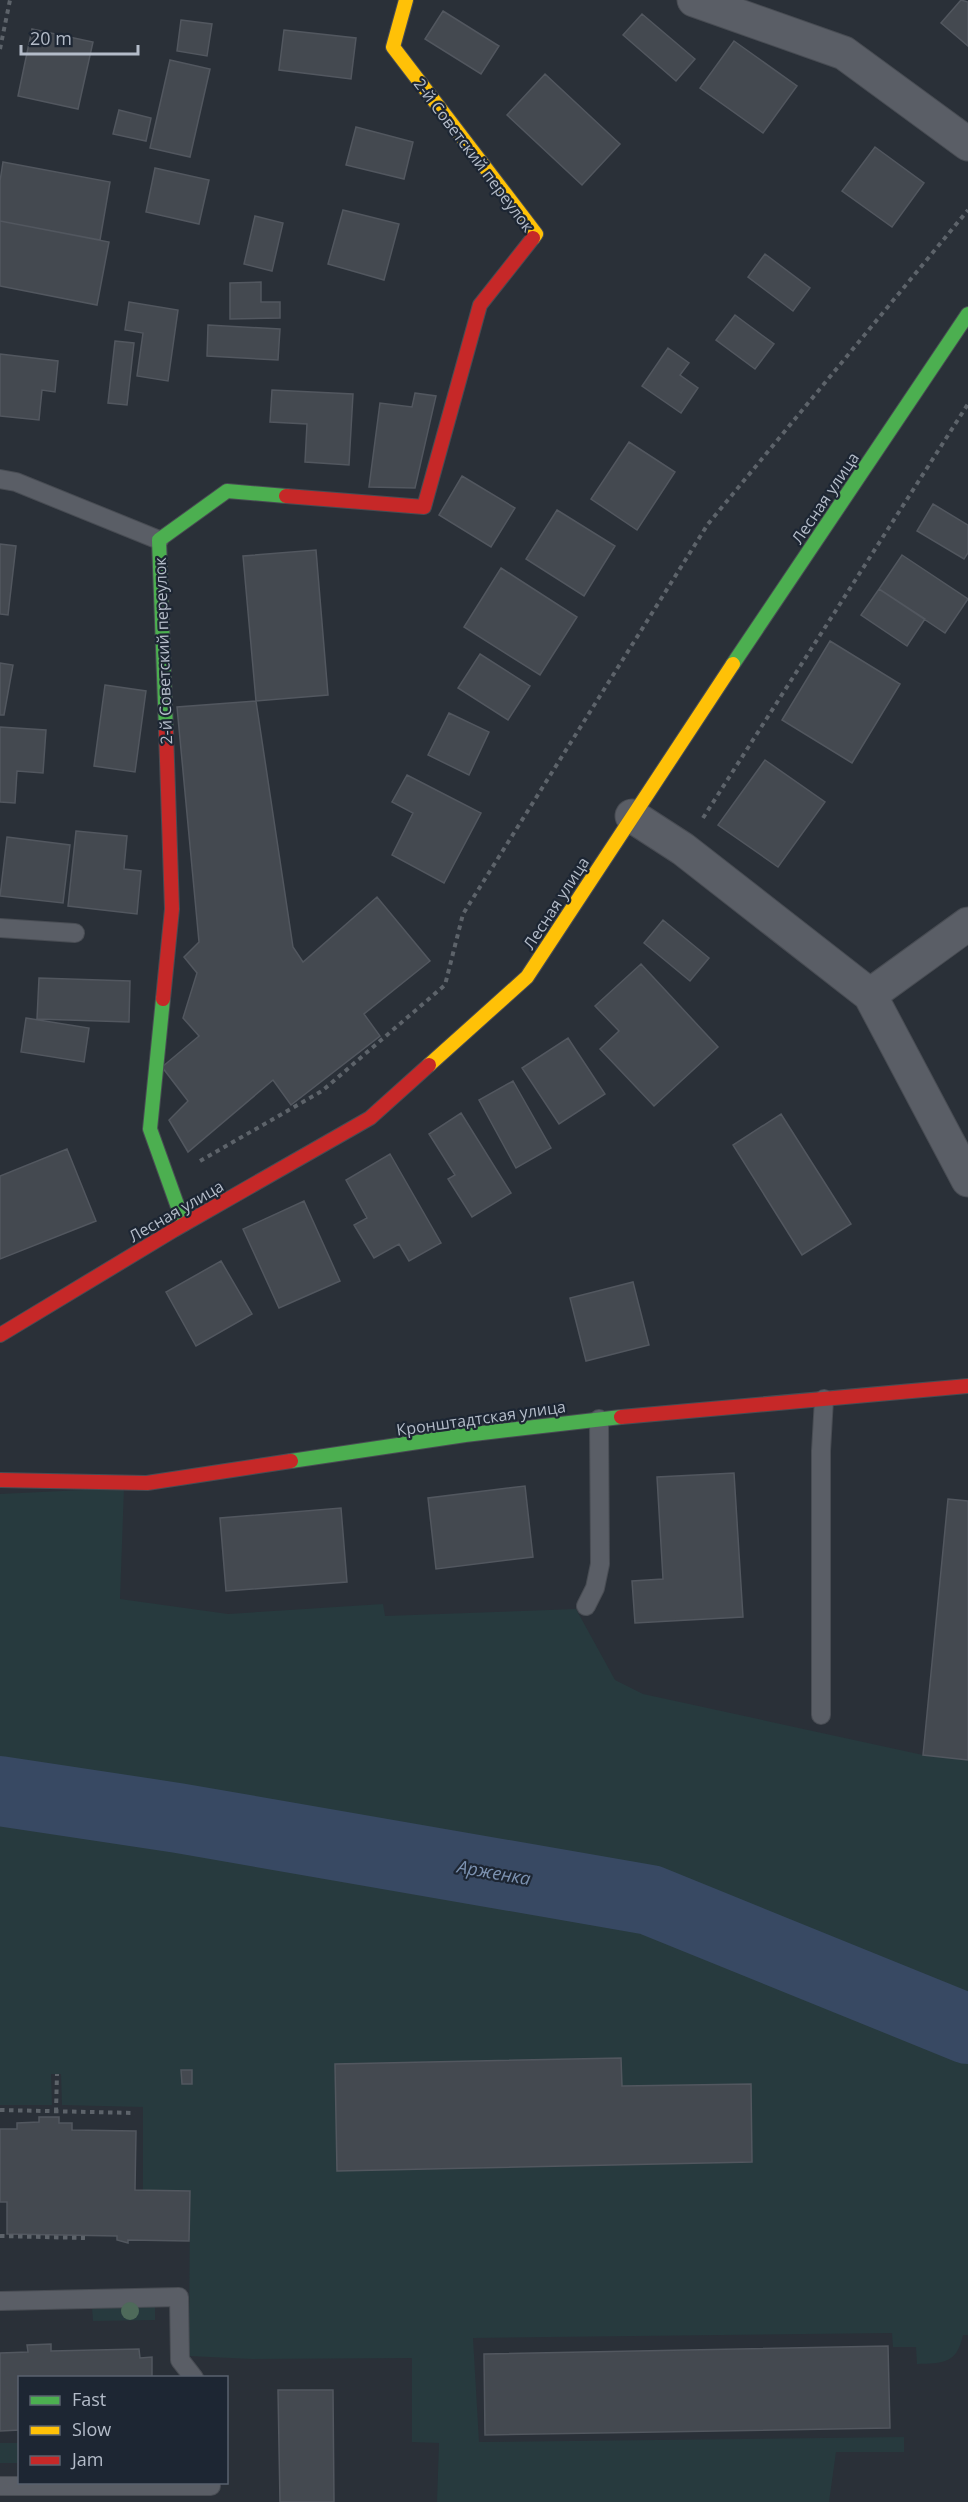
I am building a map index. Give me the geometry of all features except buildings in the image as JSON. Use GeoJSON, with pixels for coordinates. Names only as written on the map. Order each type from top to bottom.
{"type":"FeatureCollection","features":[{"type":"Feature","properties":{"kind":"street","name":"2-й Советский переулок"},"geometry":{"type":"LineString","coordinates":[[184,1224],[150,1129],[172,909],[159,540],[227,490],[424,507],[480,305],[536,234],[393,46],[406,0]]}},
{"type":"Feature","properties":{"kind":"street"},"geometry":{"type":"LineString","coordinates":[[694,0],[844,53],[968,144]]}},
{"type":"Feature","properties":{"kind":"street","name":"Лесная улица"},"geometry":{"type":"LineString","coordinates":[[0,1335],[184,1224],[370,1118],[527,977],[968,314]]}},
{"type":"Feature","properties":{"kind":"street"},"geometry":{"type":"LineString","coordinates":[[632,816],[683,849],[870,995],[968,1179]]}},
{"type":"Feature","properties":{"kind":"street"},"geometry":{"type":"LineString","coordinates":[[870,995],[968,924]]}},
{"type":"Feature","properties":{"kind":"street","name":"Кронштадтская улица"},"geometry":{"type":"LineString","coordinates":[[0,1480],[147,1483],[465,1436],[599,1419],[968,1386]]}},
{"type":"Feature","properties":{"kind":"lane"},"geometry":{"type":"LineString","coordinates":[[0,479],[16,482],[159,540]]}},
{"type":"Feature","properties":{"kind":"lane"},"geometry":{"type":"LineString","coordinates":[[0,928],[75,933]]}},
{"type":"Feature","properties":{"kind":"lane"},"geometry":{"type":"LineString","coordinates":[[821,1715],[820,1451],[824,1399]]}},
{"type":"Feature","properties":{"kind":"lane"},"geometry":{"type":"LineString","coordinates":[[586,1606],[595,1588],[600,1564],[599,1419]]}},
{"type":"Feature","properties":{"kind":"lane"},"geometry":{"type":"LineString","coordinates":[[0,2301],[179,2297],[180,2360],[192,2376]]}},
{"type":"Feature","properties":{"kind":"lane"},"geometry":{"type":"LineString","coordinates":[[0,2486],[211,2490]]}},
{"type":"Feature","properties":{"kind":"path"},"geometry":{"type":"LineString","coordinates":[[0,49],[10,0]]}},
{"type":"Feature","properties":{"kind":"path"},"geometry":{"type":"LineString","coordinates":[[168,1180],[322,1091],[444,985],[463,914],[708,524],[968,210]]}},
{"type":"Feature","properties":{"kind":"path"},"geometry":{"type":"LineString","coordinates":[[683,849],[968,404]]}},
{"type":"Feature","properties":{"kind":"path"},"geometry":{"type":"LineString","coordinates":[[56,2112],[57,2074]]}},
{"type":"Feature","properties":{"kind":"path"},"geometry":{"type":"LineString","coordinates":[[0,2110],[135,2113]]}},
{"type":"Feature","properties":{"kind":"path"},"geometry":{"type":"LineString","coordinates":[[0,2236],[85,2238]]}},
{"type":"Feature","properties":{"kind":"green space"},"geometry":{"type":"Polygon","coordinates":[[[124,1488],[120,1599],[228,1614],[383,1604],[385,1616],[576,1609],[615,1680],[643,1694],[923,1755],[968,1760],[968,2335],[963,2335],[953,2357],[941,2362],[917,2364],[916,2347],[893,2347],[892,2333],[473,2338],[479,2442],[904,2437],[904,2452],[836,2452],[829,2502],[437,2502],[439,2443],[412,2442],[412,2358],[252,2359],[189,2356],[190,2191],[143,2190],[143,2107],[62,2105],[61,2074],[51,2074],[52,2105],[0,2105],[0,1494],[124,1488]]]}},
{"type":"Feature","properties":{"kind":"green space"},"geometry":{"type":"Polygon","coordinates":[[[155,2305],[155,2320],[93,2321],[92,2307],[155,2305]]]}},
{"type":"Feature","properties":{"kind":"green space"},"geometry":{"type":"Polygon","coordinates":[[[0,2443],[18,2443],[18,2463],[0,2463],[0,2443]]]}},
{"type":"Feature","properties":{"kind":"waterway","name":"Арженка"},"geometry":{"type":"LineString","coordinates":[[0,1791],[178,1818],[650,1900],[968,2029]]}},
{"type":"Feature","properties":{"kind":"traffic: fast"},"geometry":{"type":"LineString","coordinates":[[733,664],[968,314]]}},
{"type":"Feature","properties":{"kind":"traffic: fast"},"geometry":{"type":"LineString","coordinates":[[166,731],[159,540],[227,491],[286,496]]}},
{"type":"Feature","properties":{"kind":"traffic: fast"},"geometry":{"type":"LineString","coordinates":[[163,999],[150,1129],[184,1224]]}},
{"type":"Feature","properties":{"kind":"traffic: fast"},"geometry":{"type":"LineString","coordinates":[[291,1461],[465,1435],[621,1417]]}},
{"type":"Feature","properties":{"kind":"traffic: slow"},"geometry":{"type":"LineString","coordinates":[[406,0],[393,47],[536,234],[533,238]]}},
{"type":"Feature","properties":{"kind":"traffic: slow"},"geometry":{"type":"LineString","coordinates":[[429,1065],[527,977],[733,664]]}},
{"type":"Feature","properties":{"kind":"traffic: jam"},"geometry":{"type":"LineString","coordinates":[[286,496],[424,507],[480,305],[533,238]]}},
{"type":"Feature","properties":{"kind":"traffic: jam"},"geometry":{"type":"LineString","coordinates":[[163,999],[172,909],[166,731]]}},
{"type":"Feature","properties":{"kind":"traffic: jam"},"geometry":{"type":"LineString","coordinates":[[0,1335],[174,1230],[370,1118],[429,1065]]}},
{"type":"Feature","properties":{"kind":"traffic: jam"},"geometry":{"type":"LineString","coordinates":[[621,1417],[968,1386]]}},
{"type":"Feature","properties":{"kind":"traffic: jam"},"geometry":{"type":"LineString","coordinates":[[0,1480],[147,1483],[291,1461]]}}]}
